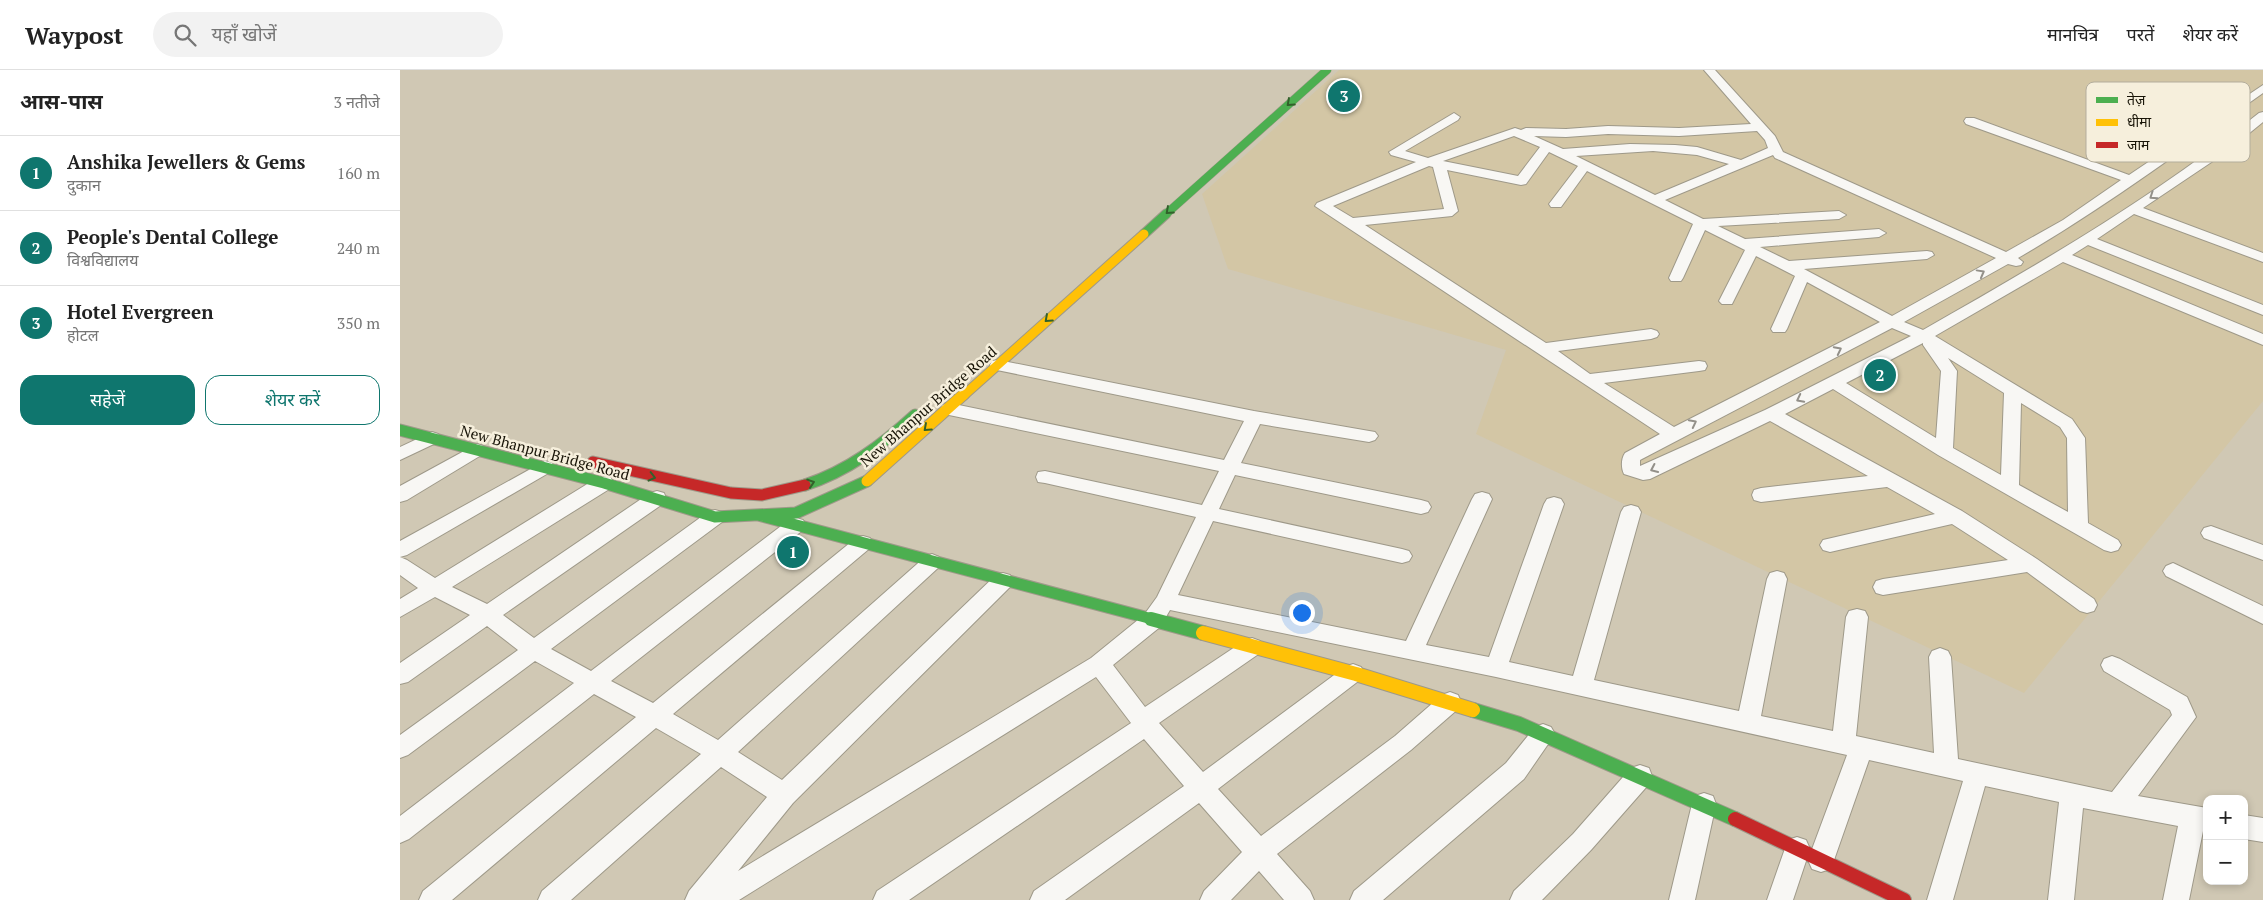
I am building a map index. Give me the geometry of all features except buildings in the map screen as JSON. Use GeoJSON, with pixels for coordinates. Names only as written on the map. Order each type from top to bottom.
{"type":"FeatureCollection","features":[{"type":"Feature","properties":{"kind":"street","name":"New Bhanpur Bridge Road"},"geometry":{"type":"LineString","coordinates":[[400,430],[604,483],[715,517],[796,513],[870,478],[1327,70]]}},
{"type":"Feature","properties":{"kind":"street"},"geometry":{"type":"LineString","coordinates":[[1709,70],[1774,143],[1775,150],[1789,160],[2036,272]]}},
{"type":"Feature","properties":{"kind":"street"},"geometry":{"type":"LineString","coordinates":[[2250,97],[2263,88]]}},
{"type":"Feature","properties":{"kind":"street"},"geometry":{"type":"LineString","coordinates":[[2250,127],[2263,116]]}},
{"type":"Feature","properties":{"kind":"street"},"geometry":{"type":"LineString","coordinates":[[1454,117],[1395,152],[1433,163],[1521,181],[1547,146]]}},
{"type":"Feature","properties":{"kind":"street"},"geometry":{"type":"LineString","coordinates":[[1970,121],[2132,180]]}},
{"type":"Feature","properties":{"kind":"street"},"geometry":{"type":"LineString","coordinates":[[1672,434],[1587,380],[1542,348],[1351,222],[1322,206],[1515,132],[1566,133],[1608,130],[1679,132],[1759,127]]}},
{"type":"Feature","properties":{"kind":"street"},"geometry":{"type":"LineString","coordinates":[[1515,132],[1547,146],[1699,224],[1803,274],[1892,322],[1924,336],[2066,423],[2076,438],[2078,525]]}},
{"type":"Feature","properties":{"kind":"street"},"geometry":{"type":"LineString","coordinates":[[1561,153],[1644,147],[1680,147],[1710,152],[1741,164]]}},
{"type":"Feature","properties":{"kind":"street"},"geometry":{"type":"LineString","coordinates":[[1653,200],[1775,150]]}},
{"type":"Feature","properties":{"kind":"street"},"geometry":{"type":"LineString","coordinates":[[2186,174],[2154,163],[2132,180],[2007,258],[1892,322],[1672,434],[1631,457],[1631,470],[1643,474],[1771,414],[1924,336],[2088,240],[2127,214],[2186,174],[2204,162]]}},
{"type":"Feature","properties":{"kind":"street"},"geometry":{"type":"LineString","coordinates":[[1351,222],[1451,211],[1433,163]]}},
{"type":"Feature","properties":{"kind":"street"},"geometry":{"type":"LineString","coordinates":[[1556,204],[1584,165]]}},
{"type":"Feature","properties":{"kind":"street"},"geometry":{"type":"LineString","coordinates":[[2091,206],[2127,214],[2263,258]]}},
{"type":"Feature","properties":{"kind":"street"},"geometry":{"type":"LineString","coordinates":[[1699,224],[1840,215]]}},
{"type":"Feature","properties":{"kind":"street"},"geometry":{"type":"LineString","coordinates":[[1676,278],[1699,224]]}},
{"type":"Feature","properties":{"kind":"street"},"geometry":{"type":"LineString","coordinates":[[1746,247],[1879,233]]}},
{"type":"Feature","properties":{"kind":"street"},"geometry":{"type":"LineString","coordinates":[[2088,240],[2263,310]]}},
{"type":"Feature","properties":{"kind":"street"},"geometry":{"type":"LineString","coordinates":[[1727,301],[1746,247]]}},
{"type":"Feature","properties":{"kind":"street"},"geometry":{"type":"LineString","coordinates":[[1785,266],[1927,255]]}},
{"type":"Feature","properties":{"kind":"street"},"geometry":{"type":"LineString","coordinates":[[2062,256],[2263,340]]}},
{"type":"Feature","properties":{"kind":"street"},"geometry":{"type":"LineString","coordinates":[[1779,329],[1803,274]]}},
{"type":"Feature","properties":{"kind":"street"},"geometry":{"type":"LineString","coordinates":[[1542,348],[1651,334]]}},
{"type":"Feature","properties":{"kind":"street"},"geometry":{"type":"LineString","coordinates":[[1924,336],[1949,371],[1944,451]]}},
{"type":"Feature","properties":{"kind":"street"},"geometry":{"type":"LineString","coordinates":[[998,365],[1254,417],[1369,436]]}},
{"type":"Feature","properties":{"kind":"street"},"geometry":{"type":"LineString","coordinates":[[1587,380],[1699,366]]}},
{"type":"Feature","properties":{"kind":"street"},"geometry":{"type":"LineString","coordinates":[[1833,382],[1944,451],[2112,545]]}},
{"type":"Feature","properties":{"kind":"street"},"geometry":{"type":"LineString","coordinates":[[2010,488],[2013,392]]}},
{"type":"Feature","properties":{"kind":"street","name":"New Bhanpur Bridge Road"},"geometry":{"type":"LineString","coordinates":[[584,460],[731,493],[762,495],[815,482],[855,463],[896,433],[927,405]]}},
{"type":"Feature","properties":{"kind":"street"},"geometry":{"type":"LineString","coordinates":[[949,409],[1421,507]]}},
{"type":"Feature","properties":{"kind":"street"},"geometry":{"type":"LineString","coordinates":[[1771,414],[1955,516],[2030,564],[2087,605]]}},
{"type":"Feature","properties":{"kind":"street"},"geometry":{"type":"LineString","coordinates":[[715,900],[1099,664],[1152,621],[1165,601],[1254,417]]}},
{"type":"Feature","properties":{"kind":"street"},"geometry":{"type":"LineString","coordinates":[[400,454],[432,438]]}},
{"type":"Feature","properties":{"kind":"street"},"geometry":{"type":"LineString","coordinates":[[400,495],[478,450]]}},
{"type":"Feature","properties":{"kind":"street"},"geometry":{"type":"LineString","coordinates":[[400,550],[545,467]]}},
{"type":"Feature","properties":{"kind":"street"},"geometry":{"type":"LineString","coordinates":[[1045,477],[1402,556]]}},
{"type":"Feature","properties":{"kind":"street"},"geometry":{"type":"LineString","coordinates":[[1761,495],[1890,480]]}},
{"type":"Feature","properties":{"kind":"street"},"geometry":{"type":"LineString","coordinates":[[400,609],[604,483]]}},
{"type":"Feature","properties":{"kind":"street"},"geometry":{"type":"LineString","coordinates":[[400,675],[656,498]]}},
{"type":"Feature","properties":{"kind":"street"},"geometry":{"type":"LineString","coordinates":[[1412,651],[1482,499]]}},
{"type":"Feature","properties":{"kind":"street"},"geometry":{"type":"LineString","coordinates":[[1496,668],[1554,504]]}},
{"type":"Feature","properties":{"kind":"street"},"geometry":{"type":"LineString","coordinates":[[1581,687],[1631,512]]}},
{"type":"Feature","properties":{"kind":"street"},"geometry":{"type":"LineString","coordinates":[[758,515],[1352,673],[1519,724],[1704,804],[1821,860],[1894,898]]}},
{"type":"Feature","properties":{"kind":"street"},"geometry":{"type":"LineString","coordinates":[[1830,545],[1955,516]]}},
{"type":"Feature","properties":{"kind":"street"},"geometry":{"type":"LineString","coordinates":[[400,748],[535,651],[715,517]]}},
{"type":"Feature","properties":{"kind":"street"},"geometry":{"type":"LineString","coordinates":[[400,831],[796,525]]}},
{"type":"Feature","properties":{"kind":"street"},"geometry":{"type":"LineString","coordinates":[[2211,533],[2263,553]]}},
{"type":"Feature","properties":{"kind":"street"},"geometry":{"type":"LineString","coordinates":[[432,900],[863,543]]}},
{"type":"Feature","properties":{"kind":"street"},"geometry":{"type":"LineString","coordinates":[[551,900],[720,754],[932,562]]}},
{"type":"Feature","properties":{"kind":"street"},"geometry":{"type":"LineString","coordinates":[[1883,587],[2030,564]]}},
{"type":"Feature","properties":{"kind":"street"},"geometry":{"type":"LineString","coordinates":[[400,565],[433,587],[487,614],[535,651],[655,716],[720,754],[784,795]]}},
{"type":"Feature","properties":{"kind":"street"},"geometry":{"type":"LineString","coordinates":[[2174,571],[2263,616]]}},
{"type":"Feature","properties":{"kind":"street"},"geometry":{"type":"LineString","coordinates":[[1748,723],[1776,579]]}},
{"type":"Feature","properties":{"kind":"street"},"geometry":{"type":"LineString","coordinates":[[698,900],[784,795],[1003,581]]}},
{"type":"Feature","properties":{"kind":"street"},"geometry":{"type":"LineString","coordinates":[[1165,601],[1496,668],[2117,804],[2200,819],[2176,900]]}},
{"type":"Feature","properties":{"kind":"street"},"geometry":{"type":"LineString","coordinates":[[1821,860],[1852,746],[1857,617]]}},
{"type":"Feature","properties":{"kind":"street"},"geometry":{"type":"LineString","coordinates":[[886,900],[1252,647]]}},
{"type":"Feature","properties":{"kind":"street"},"geometry":{"type":"LineString","coordinates":[[1940,657],[1947,767]]}},
{"type":"Feature","properties":{"kind":"street"},"geometry":{"type":"LineString","coordinates":[[1099,664],[1144,723],[1301,900]]}},
{"type":"Feature","properties":{"kind":"street"},"geometry":{"type":"LineString","coordinates":[[2112,665],[2179,704],[2184,717],[2117,804]]}},
{"type":"Feature","properties":{"kind":"street"},"geometry":{"type":"LineString","coordinates":[[1043,900],[1202,787],[1352,673]]}},
{"type":"Feature","properties":{"kind":"street"},"geometry":{"type":"LineString","coordinates":[[1213,900],[1260,852],[1403,743],[1450,702]]}},
{"type":"Feature","properties":{"kind":"street"},"geometry":{"type":"LineString","coordinates":[[1363,900],[1515,771],[1543,734]]}},
{"type":"Feature","properties":{"kind":"street"},"geometry":{"type":"LineString","coordinates":[[1940,900],[1976,773]]}},
{"type":"Feature","properties":{"kind":"street"},"geometry":{"type":"LineString","coordinates":[[1524,900],[1582,842],[1640,776]]}},
{"type":"Feature","properties":{"kind":"street"},"geometry":{"type":"LineString","coordinates":[[2061,900],[2072,794]]}},
{"type":"Feature","properties":{"kind":"street"},"geometry":{"type":"LineString","coordinates":[[1682,900],[1704,804]]}},
{"type":"Feature","properties":{"kind":"street"},"geometry":{"type":"LineString","coordinates":[[2248,828],[2263,830]]}},
{"type":"Feature","properties":{"kind":"street"},"geometry":{"type":"LineString","coordinates":[[1780,900],[1797,849]]}},
{"type":"Feature","properties":{"kind":"shaded area"},"geometry":{"type":"Polygon","coordinates":[[[1339,70],[2263,70],[2263,401],[2024,693],[1476,434],[1506,350],[1228,269],[1202,194],[1339,70]]]}},
{"type":"Feature","properties":{"kind":"traffic: fast"},"geometry":{"type":"LineString","coordinates":[[1144,234],[1327,70]]}},
{"type":"Feature","properties":{"kind":"traffic: fast"},"geometry":{"type":"LineString","coordinates":[[805,485],[836,474],[850,466],[891,437],[915,415]]}},
{"type":"Feature","properties":{"kind":"traffic: fast"},"geometry":{"type":"LineString","coordinates":[[400,430],[604,483],[715,517],[796,513],[867,481]]}},
{"type":"Feature","properties":{"kind":"traffic: fast"},"geometry":{"type":"LineString","coordinates":[[758,515],[1203,633]]}},
{"type":"Feature","properties":{"kind":"traffic: fast"},"geometry":{"type":"LineString","coordinates":[[1473,710],[1519,724],[1735,819]]}},
{"type":"Feature","properties":{"kind":"traffic: slow"},"geometry":{"type":"LineString","coordinates":[[867,481],[1144,234]]}},
{"type":"Feature","properties":{"kind":"traffic: slow"},"geometry":{"type":"LineString","coordinates":[[1203,633],[1356,674],[1473,710]]}},
{"type":"Feature","properties":{"kind":"traffic: jam"},"geometry":{"type":"LineString","coordinates":[[593,462],[731,493],[762,495],[805,485]]}},
{"type":"Feature","properties":{"kind":"traffic: jam"},"geometry":{"type":"LineString","coordinates":[[1735,819],[1904,900]]}},
{"type":"Feature","properties":{"kind":"place","name":"Hotel Evergreen"},"geometry":{"type":"Point","coordinates":[1344,96]}},
{"type":"Feature","properties":{"kind":"place","name":"People's Dental College"},"geometry":{"type":"Point","coordinates":[1880,375]}},
{"type":"Feature","properties":{"kind":"place","name":"Anshika Jewellers & Gems"},"geometry":{"type":"Point","coordinates":[793,552]}}]}
